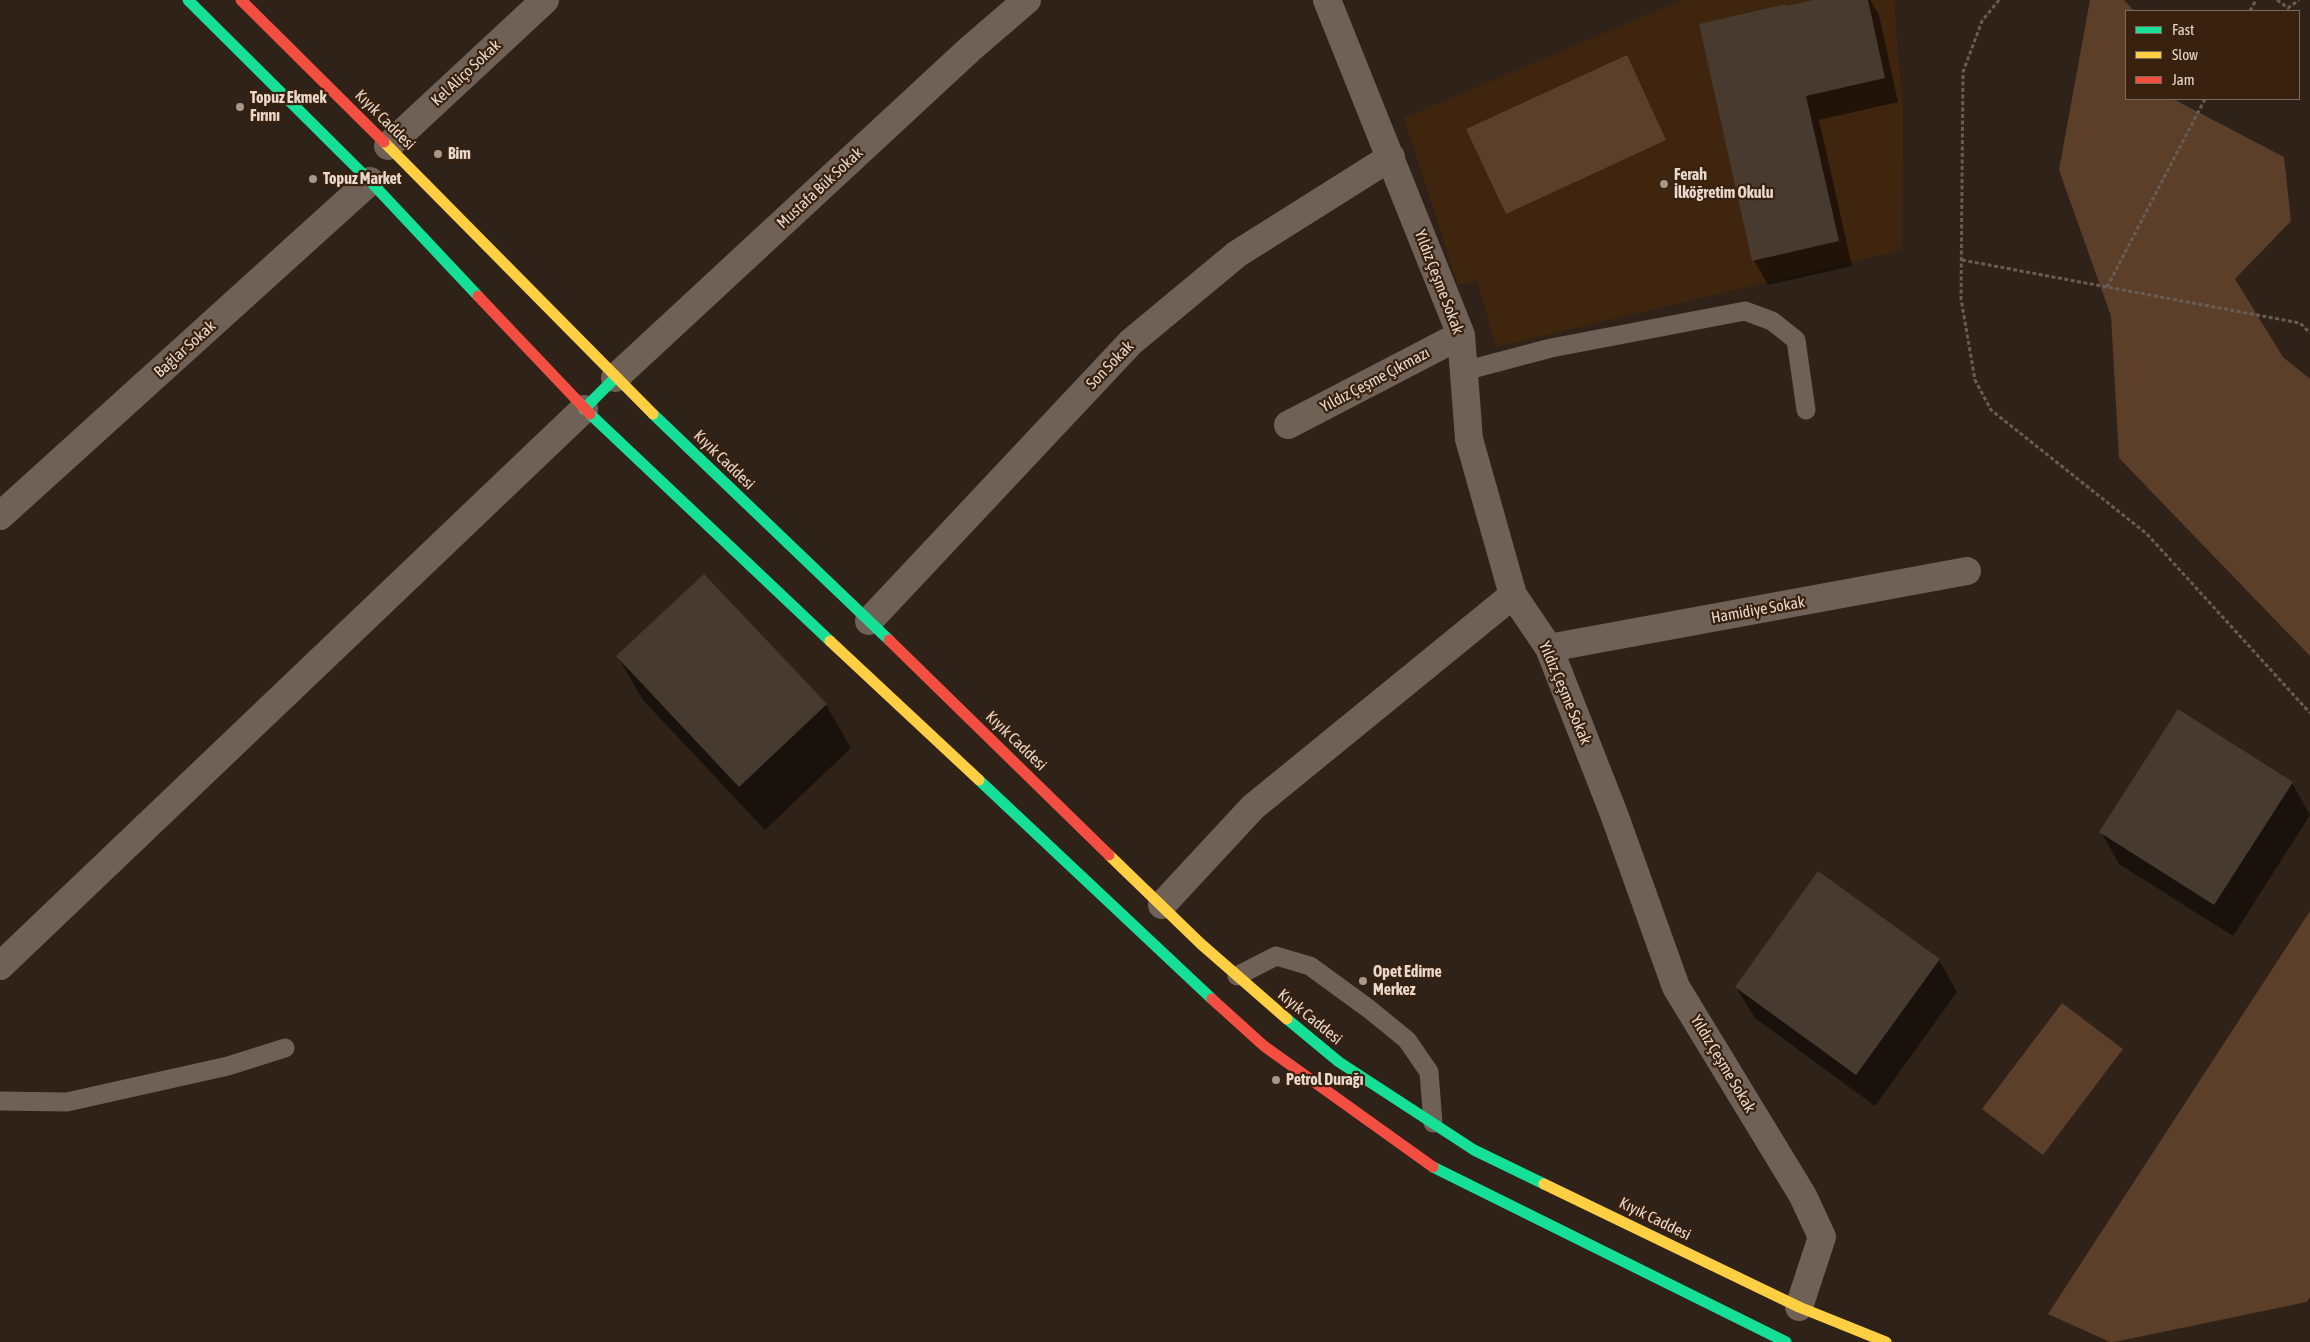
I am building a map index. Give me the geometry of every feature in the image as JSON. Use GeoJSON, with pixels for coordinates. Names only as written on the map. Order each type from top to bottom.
{"type":"FeatureCollection","features":[{"type":"Feature","properties":{"kind":"main road"},"geometry":{"type":"LineString","coordinates":[[188,0],[370,181],[584,409],[1166,958],[1264,1046],[1441,1172],[1786,1342]]}},
{"type":"Feature","properties":{"kind":"main road","name":"Kıyık Caddesi"},"geometry":{"type":"LineString","coordinates":[[241,0],[388,146],[615,378],[1237,976],[1339,1062],[1474,1150],[1799,1307],[1886,1342]]}},
{"type":"Feature","properties":{"kind":"main road"},"geometry":{"type":"LineString","coordinates":[[584,409],[615,378]]}},
{"type":"Feature","properties":{"kind":"street","name":"Kel Aliço Sokak"},"geometry":{"type":"LineString","coordinates":[[388,146],[545,0]]}},
{"type":"Feature","properties":{"kind":"street","name":"Mustafa Bük Sokak"},"geometry":{"type":"LineString","coordinates":[[615,378],[970,49],[1027,0]]}},
{"type":"Feature","properties":{"kind":"street","name":"Yıldız Çeşme Sokak"},"geometry":{"type":"LineString","coordinates":[[1327,0],[1461,334],[1469,439],[1513,595],[1549,648],[1614,814],[1676,986],[1803,1196],[1822,1237],[1799,1307]]}},
{"type":"Feature","properties":{"kind":"street","name":"Son Sokak"},"geometry":{"type":"LineString","coordinates":[[869,621],[1131,342],[1237,254],[1390,157]]}},
{"type":"Feature","properties":{"kind":"street","name":"Bağlar Sokak"},"geometry":{"type":"LineString","coordinates":[[0,516],[370,181]]}},
{"type":"Feature","properties":{"kind":"street","name":"Yıldız Çeşme Çıkmazı"},"geometry":{"type":"LineString","coordinates":[[1288,425],[1461,334]]}},
{"type":"Feature","properties":{"kind":"street"},"geometry":{"type":"LineString","coordinates":[[0,966],[584,409]]}},
{"type":"Feature","properties":{"kind":"street","name":"Hamidiye Sokak"},"geometry":{"type":"LineString","coordinates":[[1549,648],[1967,571]]}},
{"type":"Feature","properties":{"kind":"street"},"geometry":{"type":"LineString","coordinates":[[1162,905],[1253,807],[1513,595]]}},
{"type":"Feature","properties":{"kind":"lane"},"geometry":{"type":"LineString","coordinates":[[1464,371],[1551,348],[1745,312],[1772,321],[1796,340],[1806,410]]}},
{"type":"Feature","properties":{"kind":"lane"},"geometry":{"type":"LineString","coordinates":[[1237,976],[1276,956],[1310,966],[1369,1009],[1407,1040],[1429,1072],[1434,1123]]}},
{"type":"Feature","properties":{"kind":"lane"},"geometry":{"type":"LineString","coordinates":[[0,1101],[67,1102],[228,1066],[285,1048]]}},
{"type":"Feature","properties":{"kind":"path"},"geometry":{"type":"LineString","coordinates":[[1999,0],[1982,21],[1963,72],[1961,299],[1976,380],[1991,410],[2147,534],[2310,713]]}},
{"type":"Feature","properties":{"kind":"path"},"geometry":{"type":"LineString","coordinates":[[2277,0],[2288,8],[2299,0]]}},
{"type":"Feature","properties":{"kind":"path"},"geometry":{"type":"LineString","coordinates":[[2107,287],[2204,100]]}},
{"type":"Feature","properties":{"kind":"path"},"geometry":{"type":"LineString","coordinates":[[1962,260],[2300,323],[2310,332]]}},
{"type":"Feature","properties":{"kind":"shaded area","name":"Ferah İlköğretim Okulu"},"geometry":{"type":"Polygon","coordinates":[[[1682,0],[1894,0],[1903,111],[1902,250],[1496,347],[1477,281],[1458,285],[1404,118],[1682,0]]]}},
{"type":"Feature","properties":{"kind":"shaded area"},"geometry":{"type":"Polygon","coordinates":[[[2090,0],[2124,0],[2133,10],[2125,10],[2125,100],[2175,100],[2284,157],[2291,221],[2235,279],[2283,357],[2310,379],[2310,656],[2119,458],[2111,316],[2059,170],[2090,0]]]}},
{"type":"Feature","properties":{"kind":"shaded area"},"geometry":{"type":"Polygon","coordinates":[[[1627,55],[1666,140],[1506,214],[1466,129],[1627,55]]]}},
{"type":"Feature","properties":{"kind":"shaded area"},"geometry":{"type":"Polygon","coordinates":[[[2310,911],[2310,1297],[2307,1302],[2114,1342],[2110,1342],[2048,1314],[2310,911]]]}},
{"type":"Feature","properties":{"kind":"shaded area"},"geometry":{"type":"Polygon","coordinates":[[[2062,1003],[2123,1049],[2043,1155],[1982,1109],[2062,1003]]]}},
{"type":"Feature","properties":{"kind":"building","name":"Ferah İlköğretim Okulu"},"geometry":{"type":"Polygon","coordinates":[[[1814,0],[1868,0],[1885,78],[1806,96],[1839,241],[1752,261],[1699,24],[1786,4],[1786,6],[1814,0]]]}},
{"type":"Feature","properties":{"kind":"building"},"geometry":{"type":"Polygon","coordinates":[[[704,574],[827,704],[739,787],[616,656],[704,574]]]}},
{"type":"Feature","properties":{"kind":"building"},"geometry":{"type":"Polygon","coordinates":[[[2178,709],[2293,782],[2214,905],[2099,832],[2178,709]]]}},
{"type":"Feature","properties":{"kind":"building"},"geometry":{"type":"Polygon","coordinates":[[[1818,871],[1940,959],[1856,1075],[1735,987],[1818,871]]]}},
{"type":"Feature","properties":{"kind":"traffic: fast"},"geometry":{"type":"LineString","coordinates":[[188,0],[370,181],[478,296]]}},
{"type":"Feature","properties":{"kind":"traffic: fast"},"geometry":{"type":"LineString","coordinates":[[584,409],[615,378]]}},
{"type":"Feature","properties":{"kind":"traffic: fast"},"geometry":{"type":"LineString","coordinates":[[590,414],[830,641]]}},
{"type":"Feature","properties":{"kind":"traffic: fast"},"geometry":{"type":"LineString","coordinates":[[653,414],[889,640]]}},
{"type":"Feature","properties":{"kind":"traffic: fast"},"geometry":{"type":"LineString","coordinates":[[979,780],[1212,999]]}},
{"type":"Feature","properties":{"kind":"traffic: fast"},"geometry":{"type":"LineString","coordinates":[[1287,1019],[1339,1062],[1474,1150],[1544,1184]]}},
{"type":"Feature","properties":{"kind":"traffic: fast"},"geometry":{"type":"LineString","coordinates":[[1433,1167],[1786,1342]]}},
{"type":"Feature","properties":{"kind":"traffic: slow"},"geometry":{"type":"LineString","coordinates":[[384,142],[653,414]]}},
{"type":"Feature","properties":{"kind":"traffic: slow"},"geometry":{"type":"LineString","coordinates":[[830,641],[979,780]]}},
{"type":"Feature","properties":{"kind":"traffic: slow"},"geometry":{"type":"LineString","coordinates":[[1109,855],[1201,944],[1287,1019]]}},
{"type":"Feature","properties":{"kind":"traffic: slow"},"geometry":{"type":"LineString","coordinates":[[1544,1184],[1799,1307],[1886,1342]]}},
{"type":"Feature","properties":{"kind":"traffic: jam"},"geometry":{"type":"LineString","coordinates":[[241,0],[384,142]]}},
{"type":"Feature","properties":{"kind":"traffic: jam"},"geometry":{"type":"LineString","coordinates":[[478,296],[590,414]]}},
{"type":"Feature","properties":{"kind":"traffic: jam"},"geometry":{"type":"LineString","coordinates":[[889,640],[1109,855]]}},
{"type":"Feature","properties":{"kind":"traffic: jam"},"geometry":{"type":"LineString","coordinates":[[1212,999],[1264,1046],[1433,1167]]}},
{"type":"Feature","properties":{"kind":"place","name":"Topuz Ekmek Fırını"},"geometry":{"type":"Point","coordinates":[240,107]}},
{"type":"Feature","properties":{"kind":"place","name":"Bim"},"geometry":{"type":"Point","coordinates":[438,154]}},
{"type":"Feature","properties":{"kind":"place","name":"Topuz Market"},"geometry":{"type":"Point","coordinates":[313,179]}},
{"type":"Feature","properties":{"kind":"place","name":"Ferah İlköğretim Okulu"},"geometry":{"type":"Point","coordinates":[1664,184]}},
{"type":"Feature","properties":{"kind":"place","name":"Opet Edirne Merkez"},"geometry":{"type":"Point","coordinates":[1363,981]}},
{"type":"Feature","properties":{"kind":"place","name":"Petrol Durağı"},"geometry":{"type":"Point","coordinates":[1276,1080]}}]}
